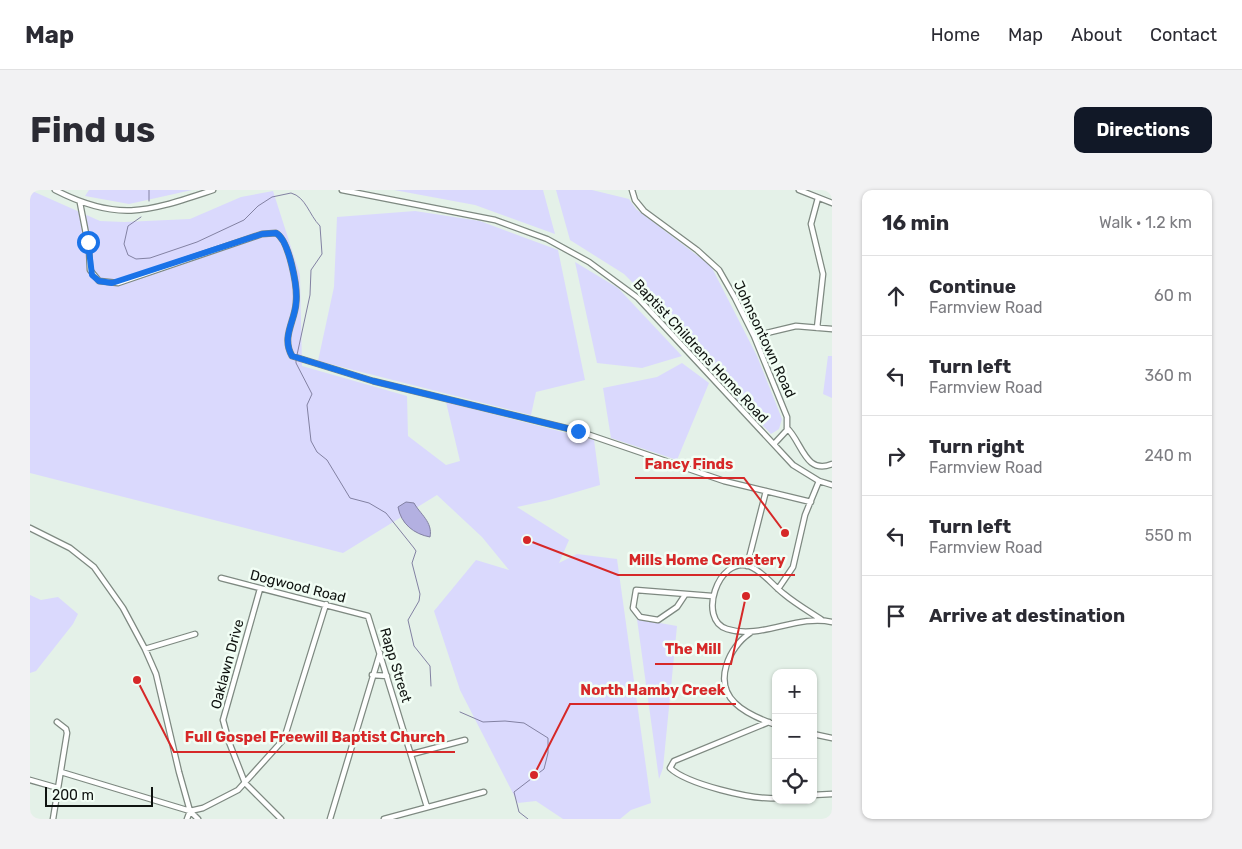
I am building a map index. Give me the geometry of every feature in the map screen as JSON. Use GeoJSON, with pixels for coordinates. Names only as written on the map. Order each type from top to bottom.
{"type":"FeatureCollection","features":[{"type":"Feature","properties":{"kind":"street"},"geometry":{"type":"LineString","coordinates":[[55,190],[80,203],[111,210],[150,209],[174,204],[213,190]]}},
{"type":"Feature","properties":{"kind":"street","name":"Baptist Childrens Home Road"},"geometry":{"type":"LineString","coordinates":[[342,190],[495,220],[547,239],[589,262],[638,298],[799,470],[819,481],[832,484]]}},
{"type":"Feature","properties":{"kind":"street","name":"Johnsontown Road"},"geometry":{"type":"LineString","coordinates":[[632,190],[635,200],[644,211],[714,264],[736,298],[754,336],[786,412],[787,428]]}},
{"type":"Feature","properties":{"kind":"street"},"geometry":{"type":"LineString","coordinates":[[799,190],[832,203]]}},
{"type":"Feature","properties":{"kind":"street"},"geometry":{"type":"LineString","coordinates":[[817,328],[823,274],[811,224],[818,198]]}},
{"type":"Feature","properties":{"kind":"street"},"geometry":{"type":"LineString","coordinates":[[80,203],[89,249],[90,270],[99,281],[107,283],[147,274],[271,232],[280,235],[285,242],[295,284],[296,303],[288,332],[287,345],[290,353],[297,358],[373,381],[578,431],[724,481],[810,502]]}},
{"type":"Feature","properties":{"kind":"street"},"geometry":{"type":"LineString","coordinates":[[754,336],[788,327],[832,329]]}},
{"type":"Feature","properties":{"kind":"street"},"geometry":{"type":"LineString","coordinates":[[774,444],[787,428],[797,438],[810,463],[817,466],[832,464]]}},
{"type":"Feature","properties":{"kind":"street"},"geometry":{"type":"LineString","coordinates":[[778,589],[793,566],[810,502],[819,481]]}},
{"type":"Feature","properties":{"kind":"street"},"geometry":{"type":"LineString","coordinates":[[747,566],[766,491]]}},
{"type":"Feature","properties":{"kind":"street"},"geometry":{"type":"LineString","coordinates":[[30,528],[72,549],[94,567],[123,608],[145,648],[156,674],[190,811],[187,819]]}},
{"type":"Feature","properties":{"kind":"street"},"geometry":{"type":"LineString","coordinates":[[822,620],[778,589],[763,573],[747,566],[737,565],[729,570],[712,596],[714,614],[718,624],[727,629],[752,633],[822,620],[832,622]]}},
{"type":"Feature","properties":{"kind":"street","name":"Dogwood Road"},"geometry":{"type":"LineString","coordinates":[[221,578],[368,616]]}},
{"type":"Feature","properties":{"kind":"street","name":"Oaklawn Drive"},"geometry":{"type":"LineString","coordinates":[[260,588],[223,720],[229,742],[245,783],[280,819]]}},
{"type":"Feature","properties":{"kind":"street"},"geometry":{"type":"LineString","coordinates":[[685,595],[677,608],[668,615],[654,620],[640,617],[634,612],[633,596],[636,590],[712,596]]}},
{"type":"Feature","properties":{"kind":"street"},"geometry":{"type":"LineString","coordinates":[[190,811],[203,808],[245,783],[284,739],[326,604]]}},
{"type":"Feature","properties":{"kind":"street","name":"Rapp Street"},"geometry":{"type":"LineString","coordinates":[[368,616],[427,807]]}},
{"type":"Feature","properties":{"kind":"street"},"geometry":{"type":"LineString","coordinates":[[752,633],[736,645],[728,660],[726,688],[730,697],[740,707],[772,724]]}},
{"type":"Feature","properties":{"kind":"street"},"geometry":{"type":"LineString","coordinates":[[145,648],[195,634]]}},
{"type":"Feature","properties":{"kind":"street"},"geometry":{"type":"LineString","coordinates":[[330,819],[372,675],[380,654]]}},
{"type":"Feature","properties":{"kind":"street"},"geometry":{"type":"LineString","coordinates":[[372,675],[387,676]]}},
{"type":"Feature","properties":{"kind":"street"},"geometry":{"type":"LineString","coordinates":[[53,819],[67,733],[57,722]]}},
{"type":"Feature","properties":{"kind":"street"},"geometry":{"type":"LineString","coordinates":[[768,722],[671,762],[670,768],[701,782],[744,796],[772,798]]}},
{"type":"Feature","properties":{"kind":"street"},"geometry":{"type":"LineString","coordinates":[[817,735],[832,738]]}},
{"type":"Feature","properties":{"kind":"street"},"geometry":{"type":"LineString","coordinates":[[412,754],[465,740]]}},
{"type":"Feature","properties":{"kind":"street"},"geometry":{"type":"LineString","coordinates":[[60,772],[190,811],[198,819]]}},
{"type":"Feature","properties":{"kind":"street"},"geometry":{"type":"LineString","coordinates":[[30,780],[58,788]]}},
{"type":"Feature","properties":{"kind":"street"},"geometry":{"type":"LineString","coordinates":[[384,819],[484,792]]}},
{"type":"Feature","properties":{"kind":"street"},"geometry":{"type":"LineString","coordinates":[[817,795],[832,794]]}},
{"type":"Feature","properties":{"kind":"shaded area"},"geometry":{"type":"Polygon","coordinates":[[[30,190],[100,221],[124,222],[190,219],[241,197],[273,191],[300,275],[302,366],[407,396],[408,436],[446,465],[460,461],[446,402],[594,440],[600,485],[517,507],[569,540],[559,563],[577,554],[617,559],[651,803],[631,810],[620,819],[563,819],[536,801],[518,803],[460,690],[434,611],[476,560],[509,570],[482,537],[437,495],[343,553],[30,473],[30,190]]]}},
{"type":"Feature","properties":{"kind":"shaded area"},"geometry":{"type":"Polygon","coordinates":[[[89,190],[192,190],[129,204],[85,196],[89,190]]]}},
{"type":"Feature","properties":{"kind":"shaded area"},"geometry":{"type":"Polygon","coordinates":[[[394,190],[543,190],[555,234],[475,205],[394,190]]]}},
{"type":"Feature","properties":{"kind":"shaded area"},"geometry":{"type":"Polygon","coordinates":[[[556,190],[592,190],[629,199],[636,209],[711,266],[757,356],[782,419],[779,429],[771,434],[722,383],[676,326],[624,274],[570,240],[556,190]]]}},
{"type":"Feature","properties":{"kind":"shaded area"},"geometry":{"type":"Polygon","coordinates":[[[415,211],[480,221],[558,250],[585,380],[536,392],[531,415],[318,361],[334,287],[337,217],[415,211]]]}},
{"type":"Feature","properties":{"kind":"shaded area"},"geometry":{"type":"Polygon","coordinates":[[[575,262],[618,288],[682,356],[642,368],[597,363],[575,262]]]}},
{"type":"Feature","properties":{"kind":"shaded area"},"geometry":{"type":"Polygon","coordinates":[[[828,356],[832,356],[832,398],[823,394],[828,356]]]}},
{"type":"Feature","properties":{"kind":"shaded area"},"geometry":{"type":"Polygon","coordinates":[[[682,363],[709,383],[677,460],[611,438],[603,388],[657,377],[682,363]]]}},
{"type":"Feature","properties":{"kind":"shaded area"},"geometry":{"type":"Polygon","coordinates":[[[406,502],[414,503],[425,518],[430,527],[430,537],[414,531],[405,523],[398,507],[406,502]]]}},
{"type":"Feature","properties":{"kind":"shaded area"},"geometry":{"type":"Polygon","coordinates":[[[30,595],[41,600],[58,597],[78,614],[73,624],[36,671],[30,673],[30,595]]]}},
{"type":"Feature","properties":{"kind":"shaded area"},"geometry":{"type":"Polygon","coordinates":[[[637,619],[677,626],[663,768],[659,779],[637,619]]]}},
{"type":"Feature","properties":{"kind":"waterway"},"geometry":{"type":"LineString","coordinates":[[149,190],[149,201]]}},
{"type":"Feature","properties":{"kind":"waterway"},"geometry":{"type":"LineString","coordinates":[[141,217],[128,226],[124,244],[128,255],[136,259],[150,258],[197,242],[244,220],[258,206],[272,197],[291,193],[300,198],[320,226],[322,254],[311,270],[310,295],[297,355]]}},
{"type":"Feature","properties":{"kind":"waterway"},"geometry":{"type":"LineString","coordinates":[[296,358],[296,363],[312,394],[307,405],[311,441],[317,452],[327,460],[350,498],[369,503],[386,513],[416,551],[412,563],[420,594],[419,601],[408,620],[414,646],[430,666],[431,686]]}},
{"type":"Feature","properties":{"kind":"waterway"},"geometry":{"type":"LineString","coordinates":[[460,712],[483,722],[505,721],[524,723],[548,738],[548,753],[544,769],[514,792],[519,812],[528,819]]}},
{"type":"Feature","properties":{"kind":"place","name":"Fancy Finds"},"geometry":{"type":"Point","coordinates":[785,533]}},
{"type":"Feature","properties":{"kind":"place","name":"Mills Home Cemetery"},"geometry":{"type":"Point","coordinates":[527,540]}},
{"type":"Feature","properties":{"kind":"place","name":"The Mill"},"geometry":{"type":"Point","coordinates":[746,596]}},
{"type":"Feature","properties":{"kind":"place","name":"Full Gospel Freewill Baptist Church"},"geometry":{"type":"Point","coordinates":[137,680]}},
{"type":"Feature","properties":{"kind":"place","name":"North Hamby Creek"},"geometry":{"type":"Point","coordinates":[534,775]}},
{"type":"Feature","properties":{"kind":"route"},"geometry":{"type":"LineString","coordinates":[[88,242],[92,275],[99,281],[112,283],[147,274],[262,234],[276,233],[285,242],[295,284],[296,303],[288,332],[287,345],[292,356],[373,381],[578,431]]}}]}
